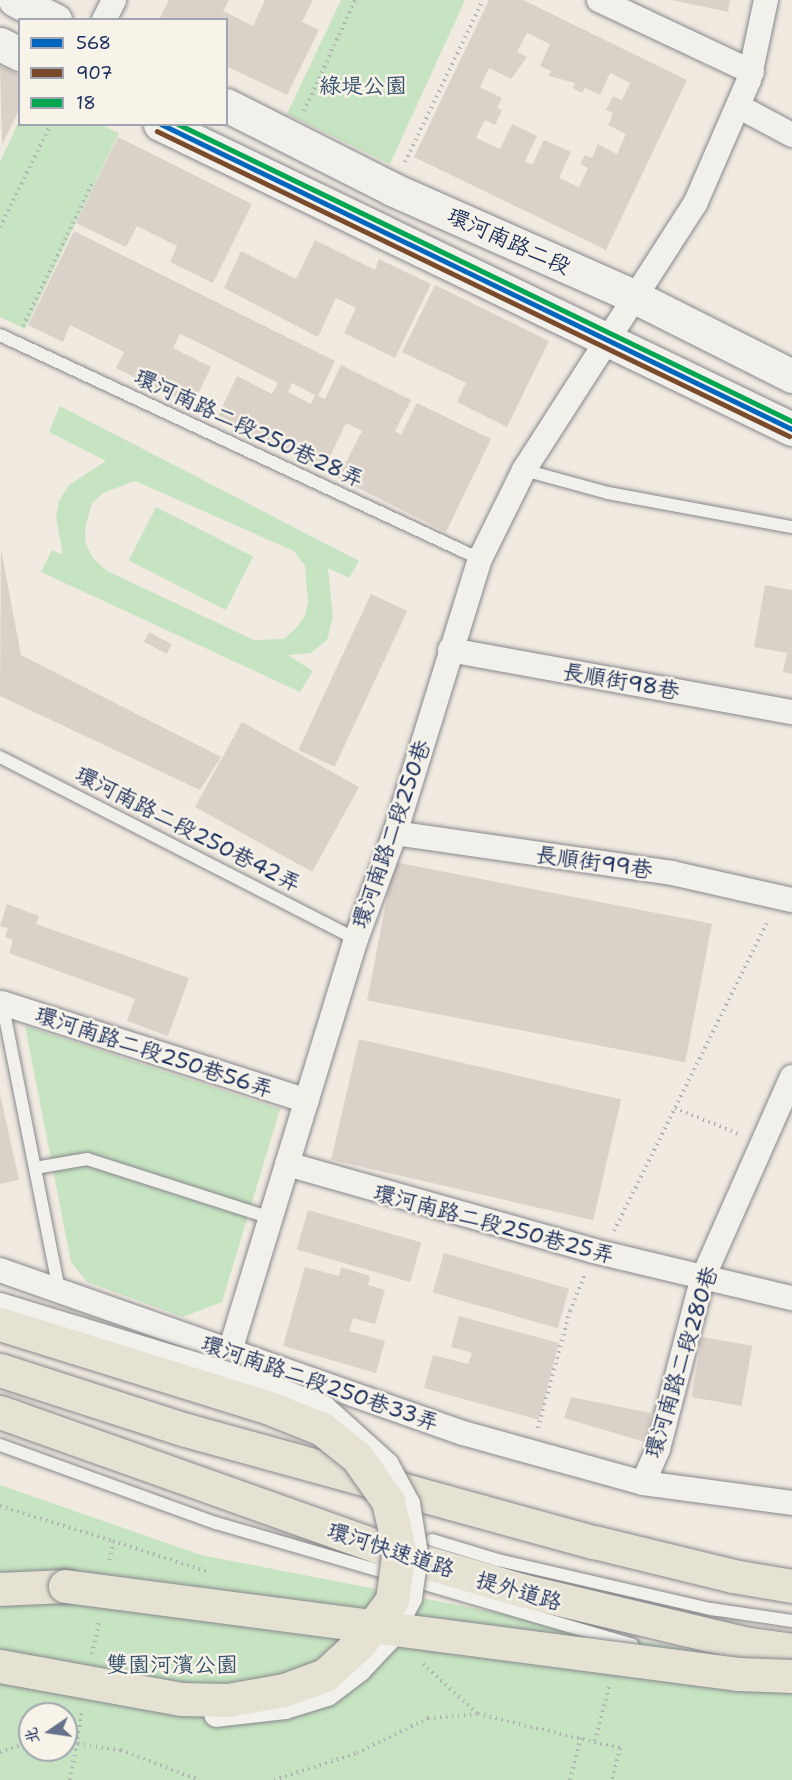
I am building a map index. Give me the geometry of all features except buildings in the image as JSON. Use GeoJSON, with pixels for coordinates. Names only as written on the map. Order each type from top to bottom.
{"type":"FeatureCollection","features":[{"type":"Feature","properties":{"kind":"highway"},"geometry":{"type":"LineString","coordinates":[[0,1324],[267,1407],[322,1430],[357,1457],[388,1501],[399,1549],[392,1600],[361,1642],[325,1675],[284,1690],[228,1700],[181,1699],[0,1666]]}},
{"type":"Feature","properties":{"kind":"highway"},"geometry":{"type":"LineString","coordinates":[[0,1370],[186,1430],[594,1542],[733,1576],[792,1586]]}},
{"type":"Feature","properties":{"kind":"highway","name":"環河快速道路"},"geometry":{"type":"LineString","coordinates":[[0,1412],[395,1553],[521,1590],[743,1643],[792,1650]]}},
{"type":"Feature","properties":{"kind":"highway"},"geometry":{"type":"LineString","coordinates":[[0,1589],[65,1586],[739,1674],[792,1678]]}},
{"type":"Feature","properties":{"kind":"street"},"geometry":{"type":"LineString","coordinates":[[15,0],[51,18]]}},
{"type":"Feature","properties":{"kind":"street"},"geometry":{"type":"LineString","coordinates":[[105,18],[114,0]]}},
{"type":"Feature","properties":{"kind":"street"},"geometry":{"type":"LineString","coordinates":[[599,0],[752,72]]}},
{"type":"Feature","properties":{"kind":"street","name":"環河南路二段250巷"},"geometry":{"type":"LineString","coordinates":[[230,1351],[356,939],[395,833],[480,559],[524,470],[633,296],[694,204],[752,72],[766,0]]}},
{"type":"Feature","properties":{"kind":"street"},"geometry":{"type":"LineString","coordinates":[[0,44],[18,53]]}},
{"type":"Feature","properties":{"kind":"street","name":"環河南路二段"},"geometry":{"type":"LineString","coordinates":[[228,106],[392,189],[633,296],[792,375]]}},
{"type":"Feature","properties":{"kind":"street"},"geometry":{"type":"LineString","coordinates":[[738,106],[792,135]]}},
{"type":"Feature","properties":{"kind":"street","name":"環河南路二段"},"geometry":{"type":"LineString","coordinates":[[164,126],[792,429]]}},
{"type":"Feature","properties":{"kind":"street","name":"長順街98巷"},"geometry":{"type":"LineString","coordinates":[[450,650],[792,712]]}},
{"type":"Feature","properties":{"kind":"street","name":"長順街99巷"},"geometry":{"type":"LineString","coordinates":[[395,833],[672,873],[786,899]]}},
{"type":"Feature","properties":{"kind":"street","name":"環河南路二段250巷56弄"},"geometry":{"type":"LineString","coordinates":[[1,998],[307,1101]]}},
{"type":"Feature","properties":{"kind":"street","name":"環河南路二段280巷"},"geometry":{"type":"LineString","coordinates":[[643,1483],[658,1449],[702,1280],[792,1077]]}},
{"type":"Feature","properties":{"kind":"street","name":"環河南路二段250巷25弄"},"geometry":{"type":"LineString","coordinates":[[287,1164],[702,1280],[792,1298]]}},
{"type":"Feature","properties":{"kind":"street","name":"環河南路二段250巷33弄"},"geometry":{"type":"LineString","coordinates":[[0,1269],[463,1433],[643,1483],[792,1503]]}},
{"type":"Feature","properties":{"kind":"street"},"geometry":{"type":"LineString","coordinates":[[0,1305],[274,1388],[324,1408],[387,1465],[408,1503],[416,1554],[410,1598],[388,1639],[359,1671],[327,1694],[285,1707],[233,1716],[189,1714],[0,1683]]}},
{"type":"Feature","properties":{"kind":"lane","name":"環河南路二段250巷28弄"},"geometry":{"type":"LineString","coordinates":[[0,335],[480,559]]}},
{"type":"Feature","properties":{"kind":"lane"},"geometry":{"type":"LineString","coordinates":[[524,470],[608,493],[792,527]]}},
{"type":"Feature","properties":{"kind":"lane","name":"環河南路二段250巷42弄"},"geometry":{"type":"LineString","coordinates":[[0,757],[356,939]]}},
{"type":"Feature","properties":{"kind":"lane"},"geometry":{"type":"LineString","coordinates":[[1,998],[59,1290]]}},
{"type":"Feature","properties":{"kind":"lane"},"geometry":{"type":"LineString","coordinates":[[35,1168],[87,1159],[271,1218]]}},
{"type":"Feature","properties":{"kind":"lane","name":"提外道路"},"geometry":{"type":"LineString","coordinates":[[0,1444],[216,1523],[621,1642],[792,1678]]}},
{"type":"Feature","properties":{"kind":"lane"},"geometry":{"type":"LineString","coordinates":[[432,1540],[711,1610],[792,1621]]}},
{"type":"Feature","properties":{"kind":"path"},"geometry":{"type":"LineString","coordinates":[[292,137],[355,0]]}},
{"type":"Feature","properties":{"kind":"path"},"geometry":{"type":"LineString","coordinates":[[392,189],[483,0]]}},
{"type":"Feature","properties":{"kind":"path"},"geometry":{"type":"LineString","coordinates":[[0,227],[50,126]]}},
{"type":"Feature","properties":{"kind":"path"},"geometry":{"type":"LineString","coordinates":[[16,342],[92,183]]}},
{"type":"Feature","properties":{"kind":"path"},"geometry":{"type":"LineString","coordinates":[[531,1452],[570,1311],[598,1252],[786,899]]}},
{"type":"Feature","properties":{"kind":"path"},"geometry":{"type":"LineString","coordinates":[[675,1108],[763,1143]]}},
{"type":"Feature","properties":{"kind":"path"},"geometry":{"type":"LineString","coordinates":[[595,1741],[621,1642]]}},
{"type":"Feature","properties":{"kind":"path"},"geometry":{"type":"LineString","coordinates":[[274,1780],[357,1753],[428,1718],[478,1714],[620,1748],[612,1780]]}},
{"type":"Feature","properties":{"kind":"path"},"geometry":{"type":"LineString","coordinates":[[570,1780],[580,1737]]}},
{"type":"Feature","properties":{"kind":"path"},"geometry":{"type":"LineString","coordinates":[[78,1742],[121,1750],[199,1780]]}},
{"type":"Feature","properties":{"kind":"path"},"geometry":{"type":"LineString","coordinates":[[0,1752],[18,1746]]}},
{"type":"Feature","properties":{"kind":"path"},"geometry":{"type":"LineString","coordinates":[[70,1780],[73,1762]]}},
{"type":"Feature","properties":{"kind":"green space","name":"綠堤公園"},"geometry":{"type":"Polygon","coordinates":[[[341,0],[465,0],[390,164],[400,169],[287,114],[341,0]]]}},
{"type":"Feature","properties":{"kind":"green space"},"geometry":{"type":"Polygon","coordinates":[[[18,123],[18,126],[103,126],[119,133],[25,329],[0,317],[0,162],[18,123]]]}},
{"type":"Feature","properties":{"kind":"green space"},"geometry":{"type":"Polygon","coordinates":[[[60,406],[359,561],[349,578],[328,568],[333,617],[327,640],[311,653],[288,655],[313,671],[300,692],[41,572],[52,550],[63,555],[56,517],[59,501],[69,485],[106,461],[49,432],[60,406]],[[135,481],[103,493],[92,503],[85,528],[86,545],[93,558],[107,571],[254,640],[284,639],[305,616],[308,602],[305,566],[294,551],[135,481]]]}},
{"type":"Feature","properties":{"kind":"green space"},"geometry":{"type":"Polygon","coordinates":[[[156,507],[253,556],[226,610],[129,560],[156,507]]]}},
{"type":"Feature","properties":{"kind":"green space"},"geometry":{"type":"Polygon","coordinates":[[[25,1026],[280,1109],[222,1302],[183,1317],[87,1282],[71,1262],[25,1026]]]}},
{"type":"Feature","properties":{"kind":"green space","name":"雙園河濱公園"},"geometry":{"type":"Polygon","coordinates":[[[0,1485],[201,1555],[792,1670],[792,1780],[0,1780],[0,1485]]]}},
{"type":"Feature","properties":{"kind":"transit line","name":"568"},"geometry":{"type":"LineString","coordinates":[[165,126],[792,429]]}},
{"type":"Feature","properties":{"kind":"transit line","name":"18"},"geometry":{"type":"LineString","coordinates":[[182,126],[792,421]]}},
{"type":"Feature","properties":{"kind":"transit line","name":"907"},"geometry":{"type":"LineString","coordinates":[[157,131],[789,436]]}}]}
